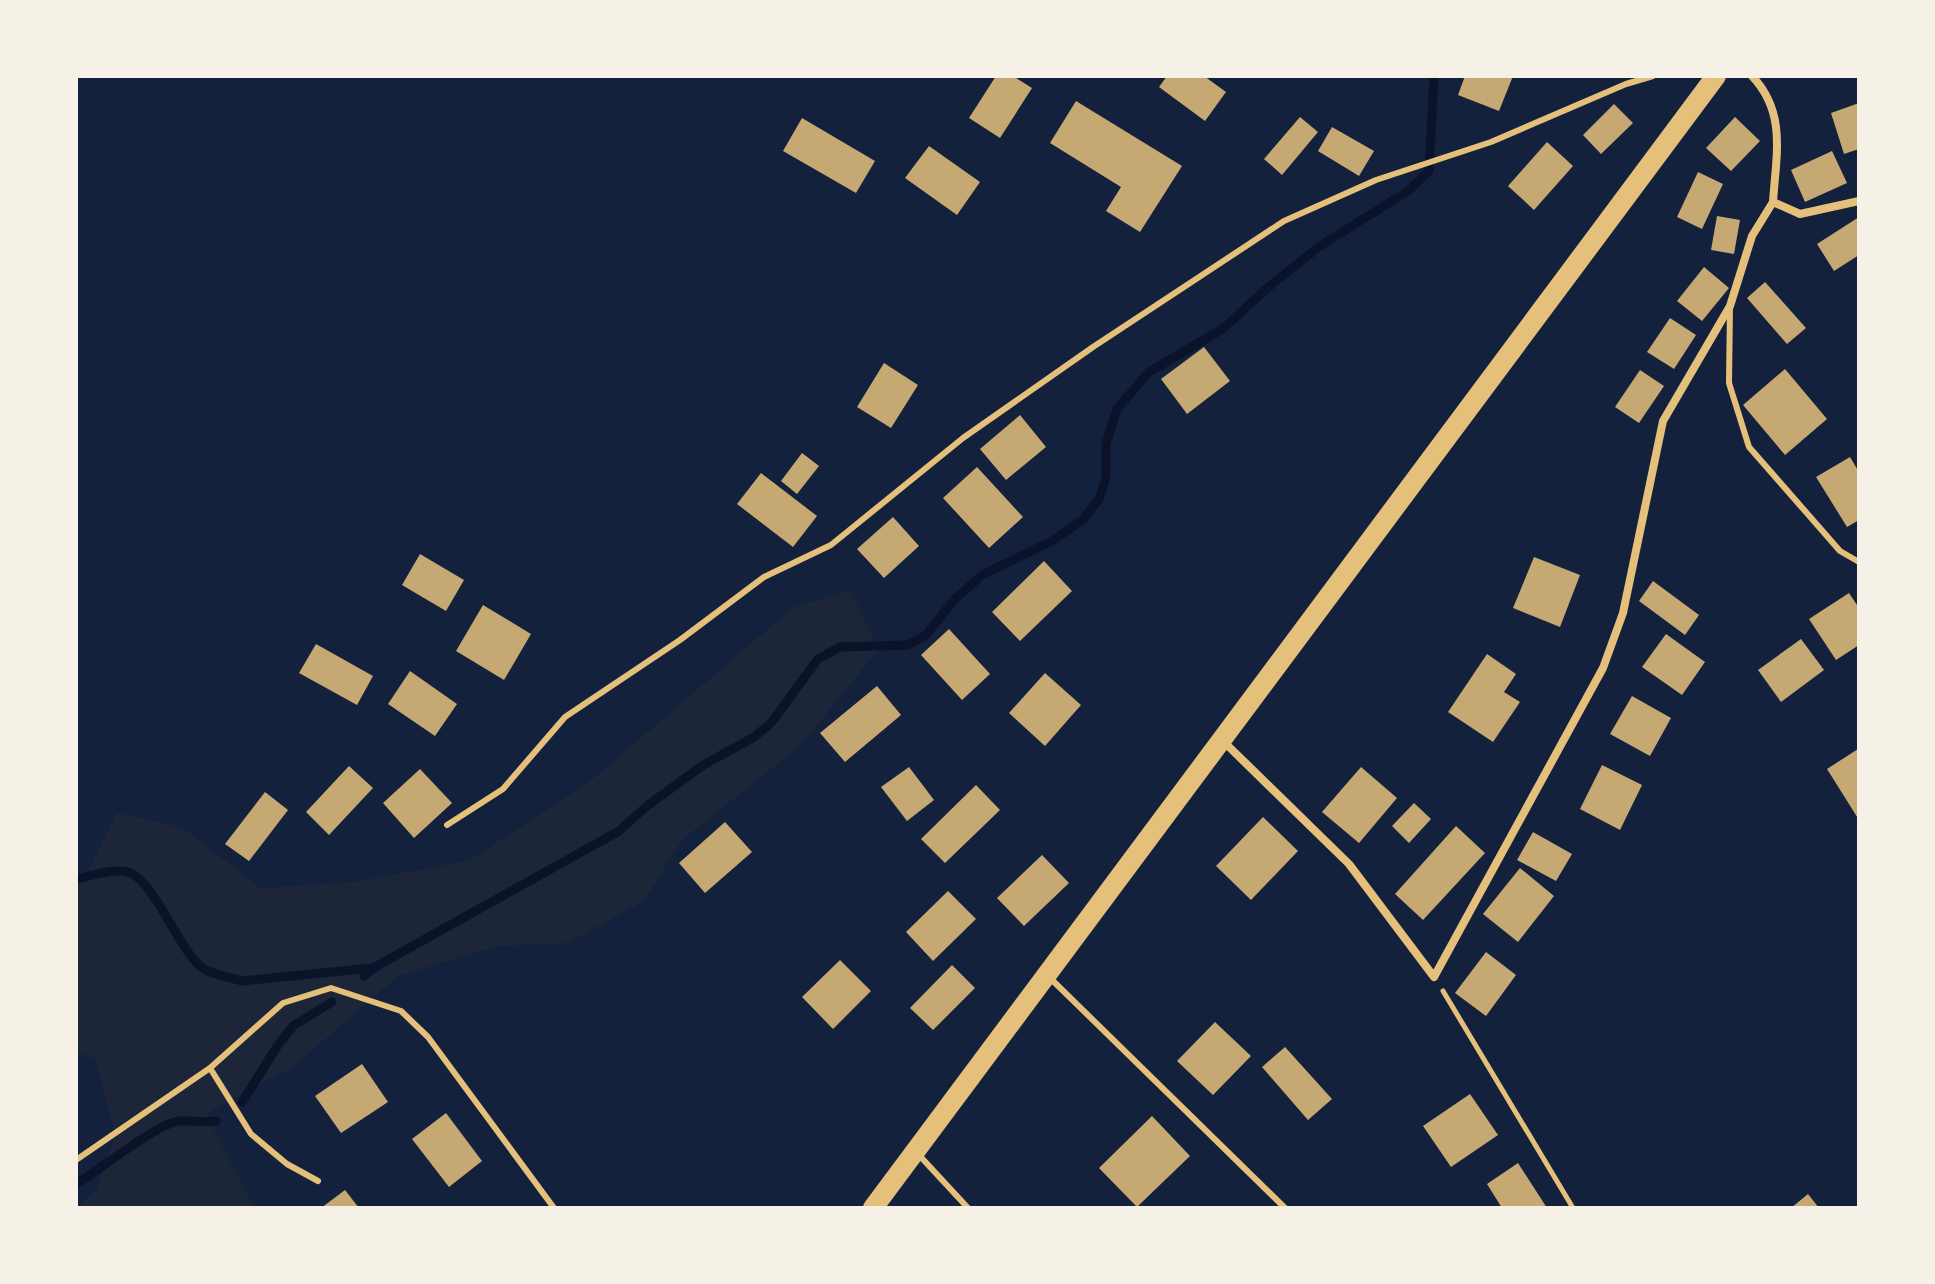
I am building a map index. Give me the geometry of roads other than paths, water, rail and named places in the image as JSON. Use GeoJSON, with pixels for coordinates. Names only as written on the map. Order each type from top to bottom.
{"type":"FeatureCollection","features":[{"type":"Feature","properties":{"kind":"main road"},"geometry":{"type":"LineString","coordinates":[[873,1208],[1716,76]]}},
{"type":"Feature","properties":{"kind":"street"},"geometry":{"type":"LineString","coordinates":[[1223,740],[1349,864],[1434,977],[1603,668],[1623,613],[1663,421],[1730,306],[1752,236],[1773,202],[1778,124],[1764,89],[1752,76]]}},
{"type":"Feature","properties":{"kind":"street"},"geometry":{"type":"LineString","coordinates":[[1773,202],[1800,214],[1859,201]]}},
{"type":"Feature","properties":{"kind":"lane"},"geometry":{"type":"LineString","coordinates":[[447,825],[503,789],[565,717],[680,640],[764,577],[831,545],[963,438],[1093,347],[1284,221],[1376,180],[1491,142],[1626,84],[1653,76]]}},
{"type":"Feature","properties":{"kind":"lane"},"geometry":{"type":"LineString","coordinates":[[1730,306],[1729,383],[1749,447],[1840,551],[1859,562]]}},
{"type":"Feature","properties":{"kind":"lane"},"geometry":{"type":"LineString","coordinates":[[1046,974],[1285,1208]]}},
{"type":"Feature","properties":{"kind":"lane"},"geometry":{"type":"LineString","coordinates":[[76,1160],[210,1068],[283,1003],[331,988],[401,1011],[428,1037],[554,1208]]}},
{"type":"Feature","properties":{"kind":"lane"},"geometry":{"type":"LineString","coordinates":[[210,1068],[251,1134],[287,1164],[318,1181]]}},
{"type":"Feature","properties":{"kind":"lane"},"geometry":{"type":"LineString","coordinates":[[915,1151],[968,1208]]}},
{"type":"Feature","properties":{"kind":"waterway"},"geometry":{"type":"LineString","coordinates":[[364,976],[619,831],[647,806],[702,766],[754,737],[771,723],[818,659],[840,647],[908,645],[926,635],[953,601],[982,575],[1052,541],[1084,519],[1100,497],[1106,476],[1106,444],[1117,409],[1149,372],[1224,328],[1320,246],[1408,191],[1429,171],[1434,76]]}},
{"type":"Feature","properties":{"kind":"waterway"},"geometry":{"type":"LineString","coordinates":[[76,879],[111,871],[125,871],[140,879],[193,958],[201,967],[215,974],[242,981],[372,968]]}},
{"type":"Feature","properties":{"kind":"waterway"},"geometry":{"type":"LineString","coordinates":[[242,1102],[293,1026],[332,1002]]}},
{"type":"Feature","properties":{"kind":"waterway"},"geometry":{"type":"LineString","coordinates":[[76,1184],[169,1124],[216,1121]]}}]}
